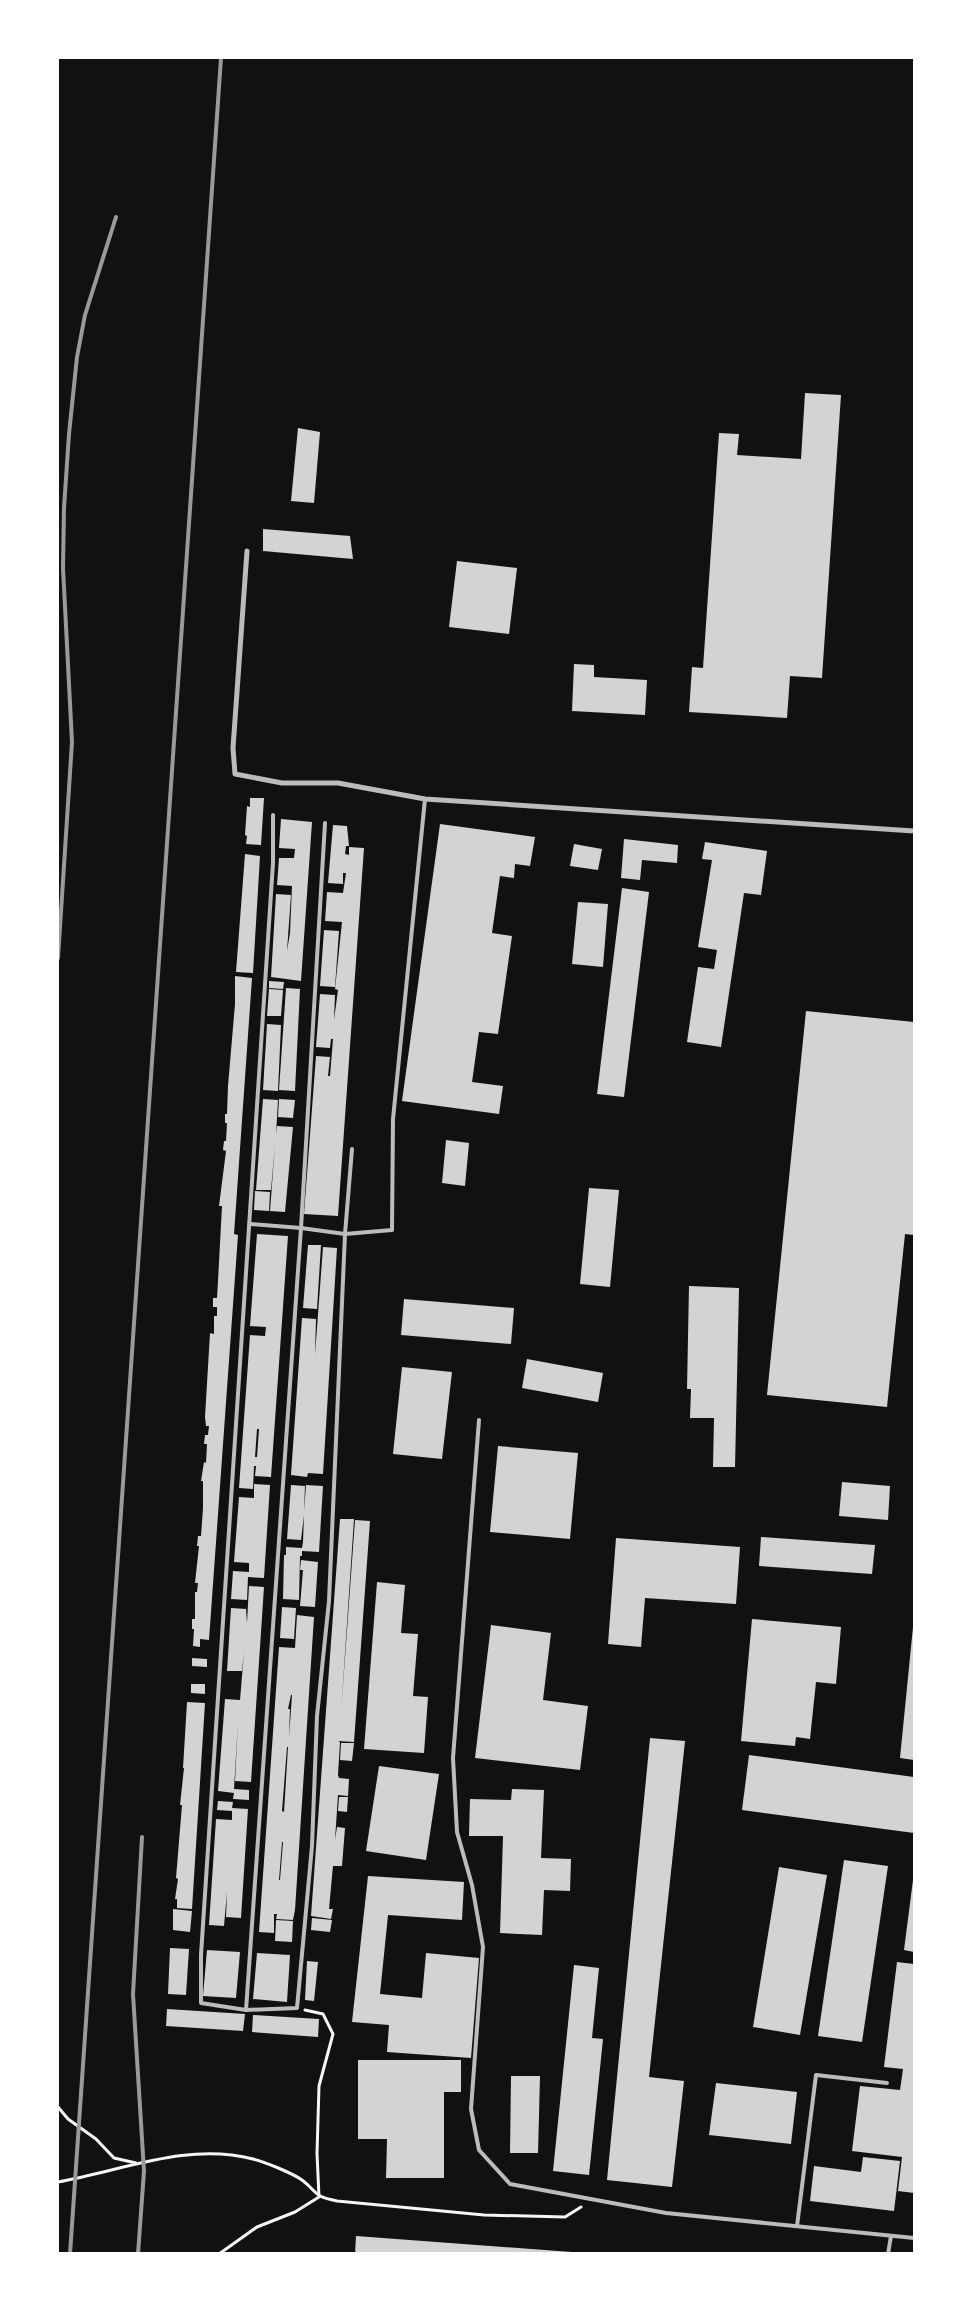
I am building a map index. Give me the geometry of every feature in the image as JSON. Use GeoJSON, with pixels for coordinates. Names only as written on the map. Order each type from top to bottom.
{"type":"FeatureCollection","features":[{"type":"Feature","properties":{"kind":"street"},"geometry":{"type":"LineString","coordinates":[[247,551],[234,748],[235,774],[282,783],[338,783],[425,799],[914,831]]}},
{"type":"Feature","properties":{"kind":"lane"},"geometry":{"type":"LineString","coordinates":[[250,1224],[345,1234],[392,1230],[393,1119],[425,799]]}},
{"type":"Feature","properties":{"kind":"lane"},"geometry":{"type":"LineString","coordinates":[[273,815],[273,863],[201,1955],[201,2003],[246,2010],[297,2008],[312,1846],[318,1716],[329,1601],[345,1234],[352,1149]]}},
{"type":"Feature","properties":{"kind":"lane"},"geometry":{"type":"LineString","coordinates":[[246,2010],[301,1228],[325,823]]}},
{"type":"Feature","properties":{"kind":"lane"},"geometry":{"type":"LineString","coordinates":[[479,1420],[453,1758],[457,1832],[472,1885],[483,1947],[471,2109],[479,2150],[510,2184],[666,2213],[914,2238]]}},
{"type":"Feature","properties":{"kind":"lane"},"geometry":{"type":"LineString","coordinates":[[797,2226],[816,2075],[887,2083]]}},
{"type":"Feature","properties":{"kind":"lane"},"geometry":{"type":"LineString","coordinates":[[888,2254],[891,2236]]}},
{"type":"Feature","properties":{"kind":"path"},"geometry":{"type":"LineString","coordinates":[[297,2008],[323,2014],[333,2034],[319,2086],[316,2153],[319,2197]]}},
{"type":"Feature","properties":{"kind":"path"},"geometry":{"type":"LineString","coordinates":[[58,2107],[68,2119],[96,2139],[114,2158],[138,2163]]}},
{"type":"Feature","properties":{"kind":"path"},"geometry":{"type":"LineString","coordinates":[[58,2182],[95,2175],[150,2159],[208,2153],[254,2159],[301,2180],[319,2197],[484,2214],[565,2217],[594,2200]]}},
{"type":"Feature","properties":{"kind":"path"},"geometry":{"type":"LineString","coordinates":[[219,2254],[258,2226],[295,2212],[319,2197]]}},
{"type":"Feature","properties":{"kind":"building"},"geometry":{"type":"Polygon","coordinates":[[[805,393],[841,395],[822,678],[790,676],[787,718],[689,712],[692,667],[703,668],[719,433],[739,434],[737,455],[801,459],[805,393]]]}},
{"type":"Feature","properties":{"kind":"building"},"geometry":{"type":"Polygon","coordinates":[[[298,428],[320,432],[314,503],[291,501],[298,428]]]}},
{"type":"Feature","properties":{"kind":"building"},"geometry":{"type":"Polygon","coordinates":[[[263,529],[350,536],[353,559],[263,551],[263,529]]]}},
{"type":"Feature","properties":{"kind":"building"},"geometry":{"type":"Polygon","coordinates":[[[457,561],[517,568],[509,634],[449,627],[457,561]]]}},
{"type":"Feature","properties":{"kind":"building"},"geometry":{"type":"Polygon","coordinates":[[[574,664],[594,665],[594,677],[647,680],[645,715],[572,711],[574,664]]]}},
{"type":"Feature","properties":{"kind":"building"},"geometry":{"type":"Polygon","coordinates":[[[250,798],[264,798],[261,845],[246,844],[247,806],[250,807],[250,798]]]}},
{"type":"Feature","properties":{"kind":"building"},"geometry":{"type":"Polygon","coordinates":[[[281,819],[312,822],[301,981],[271,977],[276,894],[291,895],[287,951],[290,933],[292,886],[277,885],[279,858],[294,858],[295,849],[279,848],[281,819]]]}},
{"type":"Feature","properties":{"kind":"building"},"geometry":{"type":"Polygon","coordinates":[[[440,824],[535,837],[530,866],[515,864],[514,878],[500,876],[492,933],[512,936],[498,1034],[479,1032],[472,1082],[503,1086],[499,1114],[402,1101],[440,824]]]}},
{"type":"Feature","properties":{"kind":"building"},"geometry":{"type":"Polygon","coordinates":[[[333,825],[347,826],[349,846],[346,846],[345,854],[349,855],[349,847],[364,848],[338,1216],[304,1214],[316,1056],[330,1057],[328,1076],[330,1076],[333,1039],[331,1039],[330,1048],[316,1047],[320,994],[335,995],[334,1020],[338,990],[335,989],[342,922],[325,921],[327,892],[343,893],[346,873],[343,873],[343,884],[328,883],[333,825]]]}},
{"type":"Feature","properties":{"kind":"building"},"geometry":{"type":"Polygon","coordinates":[[[624,839],[678,845],[677,863],[642,860],[640,880],[621,878],[624,839]]]}},
{"type":"Feature","properties":{"kind":"building"},"geometry":{"type":"Polygon","coordinates":[[[705,842],[767,851],[761,895],[744,893],[721,1047],[687,1042],[698,967],[714,969],[717,950],[698,947],[712,860],[702,859],[705,842]]]}},
{"type":"Feature","properties":{"kind":"building"},"geometry":{"type":"Polygon","coordinates":[[[574,844],[602,849],[598,870],[570,866],[574,844]]]}},
{"type":"Feature","properties":{"kind":"building"},"geometry":{"type":"Polygon","coordinates":[[[245,854],[260,856],[253,973],[236,972],[245,854]]]}},
{"type":"Feature","properties":{"kind":"building"},"geometry":{"type":"Polygon","coordinates":[[[622,888],[649,892],[624,1097],[597,1094],[622,888]]]}},
{"type":"Feature","properties":{"kind":"building"},"geometry":{"type":"Polygon","coordinates":[[[578,902],[608,904],[603,967],[572,964],[578,902]]]}},
{"type":"Feature","properties":{"kind":"building"},"geometry":{"type":"Polygon","coordinates":[[[324,930],[339,931],[335,987],[320,986],[324,930]]]}},
{"type":"Feature","properties":{"kind":"building"},"geometry":{"type":"Polygon","coordinates":[[[235,976],[252,978],[234,1234],[238,1235],[209,1640],[200,1639],[200,1647],[193,1646],[194,1629],[192,1629],[192,1619],[195,1619],[195,1592],[197,1592],[198,1583],[195,1583],[199,1546],[197,1546],[198,1536],[201,1536],[203,1508],[203,1481],[201,1481],[204,1462],[206,1463],[207,1444],[204,1444],[209,1426],[206,1426],[205,1417],[210,1333],[214,1334],[214,1316],[217,1316],[217,1307],[213,1307],[213,1298],[217,1298],[222,1206],[219,1206],[226,1151],[223,1150],[224,1141],[226,1141],[227,1123],[225,1123],[225,1114],[227,1114],[235,1004],[235,976]]]}},
{"type":"Feature","properties":{"kind":"building"},"geometry":{"type":"Polygon","coordinates":[[[269,981],[284,982],[283,989],[269,988],[269,981]]]}},
{"type":"Feature","properties":{"kind":"building"},"geometry":{"type":"Polygon","coordinates":[[[286,988],[300,989],[295,1091],[279,1090],[286,988]]]}},
{"type":"Feature","properties":{"kind":"building"},"geometry":{"type":"Polygon","coordinates":[[[269,989],[283,990],[281,1016],[267,1016],[269,989]]]}},
{"type":"Feature","properties":{"kind":"building"},"geometry":{"type":"Polygon","coordinates":[[[806,1011],[914,1022],[914,1235],[905,1234],[887,1407],[767,1395],[806,1011]]]}},
{"type":"Feature","properties":{"kind":"building"},"geometry":{"type":"Polygon","coordinates":[[[267,1024],[281,1025],[278,1091],[263,1090],[267,1024]]]}},
{"type":"Feature","properties":{"kind":"building"},"geometry":{"type":"Polygon","coordinates":[[[263,1099],[278,1100],[276,1135],[277,1126],[293,1127],[285,1212],[270,1211],[275,1145],[271,1190],[256,1190],[263,1099]]]}},
{"type":"Feature","properties":{"kind":"building"},"geometry":{"type":"Polygon","coordinates":[[[279,1099],[295,1100],[293,1118],[278,1117],[279,1099]]]}},
{"type":"Feature","properties":{"kind":"building"},"geometry":{"type":"Polygon","coordinates":[[[446,1140],[469,1143],[465,1186],[442,1183],[446,1140]]]}},
{"type":"Feature","properties":{"kind":"building"},"geometry":{"type":"Polygon","coordinates":[[[589,1188],[619,1190],[610,1287],[580,1284],[589,1188]]]}},
{"type":"Feature","properties":{"kind":"building"},"geometry":{"type":"Polygon","coordinates":[[[255,1191],[270,1192],[269,1211],[254,1210],[255,1191]]]}},
{"type":"Feature","properties":{"kind":"building"},"geometry":{"type":"Polygon","coordinates":[[[257,1234],[288,1236],[271,1477],[255,1476],[256,1466],[254,1466],[253,1489],[239,1488],[250,1335],[265,1336],[266,1327],[250,1326],[257,1234]],[[257,1429],[255,1457],[257,1457],[259,1429],[257,1429]]]}},
{"type":"Feature","properties":{"kind":"building"},"geometry":{"type":"Polygon","coordinates":[[[308,1245],[321,1245],[317,1309],[303,1308],[308,1245]]]}},
{"type":"Feature","properties":{"kind":"building"},"geometry":{"type":"Polygon","coordinates":[[[323,1247],[337,1248],[323,1474],[308,1473],[307,1477],[291,1475],[302,1318],[316,1319],[315,1355],[323,1247]]]}},
{"type":"Feature","properties":{"kind":"building"},"geometry":{"type":"Polygon","coordinates":[[[689,1286],[739,1288],[735,1467],[713,1467],[714,1418],[690,1418],[691,1389],[687,1389],[689,1286]]]}},
{"type":"Feature","properties":{"kind":"building"},"geometry":{"type":"Polygon","coordinates":[[[404,1299],[514,1308],[511,1344],[401,1335],[404,1299]]]}},
{"type":"Feature","properties":{"kind":"building"},"geometry":{"type":"Polygon","coordinates":[[[527,1359],[603,1373],[598,1402],[522,1388],[527,1359]]]}},
{"type":"Feature","properties":{"kind":"building"},"geometry":{"type":"Polygon","coordinates":[[[402,1367],[452,1372],[442,1459],[393,1454],[402,1367]]]}},
{"type":"Feature","properties":{"kind":"building"},"geometry":{"type":"Polygon","coordinates":[[[498,1446],[578,1453],[570,1539],[490,1532],[498,1446]]]}},
{"type":"Feature","properties":{"kind":"building"},"geometry":{"type":"Polygon","coordinates":[[[842,1482],[890,1486],[888,1520],[839,1516],[842,1482]]]}},
{"type":"Feature","properties":{"kind":"building"},"geometry":{"type":"Polygon","coordinates":[[[254,1484],[270,1485],[264,1578],[248,1577],[247,1600],[231,1599],[233,1571],[249,1572],[249,1563],[234,1562],[239,1497],[254,1498],[254,1484]]]}},
{"type":"Feature","properties":{"kind":"building"},"geometry":{"type":"Polygon","coordinates":[[[291,1485],[305,1486],[304,1512],[306,1485],[323,1486],[319,1552],[302,1551],[302,1556],[300,1556],[299,1600],[283,1599],[284,1555],[286,1555],[286,1547],[302,1548],[303,1542],[304,1515],[301,1540],[287,1539],[291,1485]]]}},
{"type":"Feature","properties":{"kind":"building"},"geometry":{"type":"Polygon","coordinates":[[[340,1519],[354,1519],[341,1713],[355,1520],[370,1521],[354,1742],[338,1741],[340,1742],[338,1775],[339,1778],[349,1779],[348,1796],[338,1795],[335,1840],[337,1827],[345,1828],[342,1866],[333,1866],[329,1909],[333,1909],[331,1919],[311,1916],[340,1519]]]}},
{"type":"Feature","properties":{"kind":"building"},"geometry":{"type":"Polygon","coordinates":[[[761,1537],[875,1545],[872,1574],[759,1566],[761,1537]]]}},
{"type":"Feature","properties":{"kind":"building"},"geometry":{"type":"Polygon","coordinates":[[[616,1538],[740,1547],[736,1604],[645,1598],[641,1647],[608,1644],[616,1538]]]}},
{"type":"Feature","properties":{"kind":"building"},"geometry":{"type":"Polygon","coordinates":[[[301,1560],[318,1562],[315,1607],[300,1606],[303,1570],[300,1570],[301,1560]]]}},
{"type":"Feature","properties":{"kind":"building"},"geometry":{"type":"Polygon","coordinates":[[[377,1582],[405,1585],[401,1633],[418,1634],[413,1696],[428,1697],[424,1753],[364,1749],[377,1582]]]}},
{"type":"Feature","properties":{"kind":"building"},"geometry":{"type":"Polygon","coordinates":[[[249,1586],[264,1587],[251,1782],[235,1781],[238,1722],[234,1789],[249,1790],[249,1800],[233,1799],[234,1793],[218,1791],[225,1699],[240,1700],[244,1652],[242,1671],[227,1671],[231,1608],[246,1609],[247,1623],[249,1586]]]}},
{"type":"Feature","properties":{"kind":"building"},"geometry":{"type":"Polygon","coordinates":[[[282,1607],[296,1608],[294,1639],[280,1638],[282,1607]]]}},
{"type":"Feature","properties":{"kind":"building"},"geometry":{"type":"Polygon","coordinates":[[[297,1615],[314,1617],[295,1910],[293,1920],[276,1919],[277,1914],[274,1914],[274,1933],[259,1932],[279,1647],[295,1648],[297,1615]],[[292,1695],[288,1709],[290,1709],[289,1738],[292,1695]],[[287,1747],[282,1811],[284,1812],[288,1747],[287,1747]],[[282,1842],[280,1880],[283,1842],[282,1842]]]}},
{"type":"Feature","properties":{"kind":"building"},"geometry":{"type":"Polygon","coordinates":[[[752,1619],[841,1627],[836,1684],[816,1682],[810,1739],[796,1737],[795,1746],[741,1741],[752,1619]]]}},
{"type":"Feature","properties":{"kind":"building"},"geometry":{"type":"Polygon","coordinates":[[[491,1625],[551,1633],[543,1700],[588,1706],[580,1770],[475,1758],[491,1625]]]}},
{"type":"Feature","properties":{"kind":"building"},"geometry":{"type":"Polygon","coordinates":[[[914,1627],[914,1760],[900,1758],[914,1627]]]}},
{"type":"Feature","properties":{"kind":"building"},"geometry":{"type":"Polygon","coordinates":[[[192,1658],[207,1659],[207,1667],[192,1666],[192,1658]]]}},
{"type":"Feature","properties":{"kind":"building"},"geometry":{"type":"Polygon","coordinates":[[[191,1684],[205,1684],[205,1694],[191,1693],[191,1684]]]}},
{"type":"Feature","properties":{"kind":"building"},"geometry":{"type":"Polygon","coordinates":[[[187,1702],[205,1703],[192,1909],[177,1908],[177,1899],[175,1899],[178,1879],[176,1878],[187,1702]]]}},
{"type":"Feature","properties":{"kind":"building"},"geometry":{"type":"Polygon","coordinates":[[[650,1738],[685,1741],[649,2077],[684,2081],[672,2187],[607,2180],[650,1738]]]}},
{"type":"Feature","properties":{"kind":"building"},"geometry":{"type":"Polygon","coordinates":[[[341,1743],[354,1743],[352,1761],[340,1760],[341,1743]]]}},
{"type":"Feature","properties":{"kind":"building"},"geometry":{"type":"Polygon","coordinates":[[[749,1755],[914,1777],[914,1833],[742,1810],[749,1755]]]}},
{"type":"Feature","properties":{"kind":"building"},"geometry":{"type":"Polygon","coordinates":[[[379,1766],[439,1774],[426,1860],[366,1851],[379,1766]]]}},
{"type":"Feature","properties":{"kind":"building"},"geometry":{"type":"Polygon","coordinates":[[[512,1789],[544,1790],[541,1858],[571,1859],[570,1891],[544,1890],[542,1935],[500,1933],[503,1836],[469,1836],[470,1799],[511,1800],[512,1789]]]}},
{"type":"Feature","properties":{"kind":"building"},"geometry":{"type":"Polygon","coordinates":[[[339,1797],[348,1797],[347,1812],[338,1811],[339,1797]]]}},
{"type":"Feature","properties":{"kind":"building"},"geometry":{"type":"Polygon","coordinates":[[[218,1801],[233,1802],[232,1808],[248,1809],[241,1918],[226,1917],[227,1892],[224,1926],[209,1925],[216,1819],[232,1820],[232,1811],[217,1810],[218,1801]]]}},
{"type":"Feature","properties":{"kind":"building"},"geometry":{"type":"Polygon","coordinates":[[[844,1860],[888,1866],[862,2042],[818,2036],[844,1860]]]}},
{"type":"Feature","properties":{"kind":"building"},"geometry":{"type":"Polygon","coordinates":[[[779,1867],[827,1875],[800,2035],[753,2027],[779,1867]]]}},
{"type":"Feature","properties":{"kind":"building"},"geometry":{"type":"Polygon","coordinates":[[[368,1876],[464,1882],[462,1920],[388,1915],[380,1994],[422,1998],[426,1953],[479,1958],[471,2058],[387,2052],[389,2025],[352,2022],[368,1876]]]}},
{"type":"Feature","properties":{"kind":"building"},"geometry":{"type":"Polygon","coordinates":[[[914,1880],[914,1952],[904,1950],[914,1880]]]}},
{"type":"Feature","properties":{"kind":"building"},"geometry":{"type":"Polygon","coordinates":[[[173,1909],[192,1911],[190,1932],[173,1930],[173,1909]]]}},
{"type":"Feature","properties":{"kind":"building"},"geometry":{"type":"Polygon","coordinates":[[[312,1918],[332,1920],[330,1932],[311,1930],[312,1918]]]}},
{"type":"Feature","properties":{"kind":"building"},"geometry":{"type":"Polygon","coordinates":[[[276,1920],[293,1921],[292,1942],[275,1941],[276,1920]]]}},
{"type":"Feature","properties":{"kind":"building"},"geometry":{"type":"Polygon","coordinates":[[[170,1948],[189,1949],[186,1995],[168,1994],[170,1948]]]}},
{"type":"Feature","properties":{"kind":"building"},"geometry":{"type":"Polygon","coordinates":[[[207,1950],[240,1952],[236,1998],[203,1996],[207,1950]]]}},
{"type":"Feature","properties":{"kind":"building"},"geometry":{"type":"Polygon","coordinates":[[[257,1953],[290,1955],[287,2002],[253,1999],[257,1953]]]}},
{"type":"Feature","properties":{"kind":"building"},"geometry":{"type":"Polygon","coordinates":[[[307,1961],[318,1962],[314,2001],[305,2000],[307,1961]]]}},
{"type":"Feature","properties":{"kind":"building"},"geometry":{"type":"Polygon","coordinates":[[[897,1962],[914,1964],[914,2193],[898,2191],[902,2157],[852,2151],[860,2086],[900,2090],[903,2069],[884,2067],[897,1962]]]}},
{"type":"Feature","properties":{"kind":"building"},"geometry":{"type":"Polygon","coordinates":[[[574,1965],[599,1968],[592,2038],[603,2039],[589,2175],[553,2171],[574,1965]]]}},
{"type":"Feature","properties":{"kind":"building"},"geometry":{"type":"Polygon","coordinates":[[[167,2009],[245,2014],[243,2031],[166,2026],[167,2009]]]}},
{"type":"Feature","properties":{"kind":"building"},"geometry":{"type":"Polygon","coordinates":[[[253,2015],[319,2019],[318,2037],[252,2032],[253,2015]]]}},
{"type":"Feature","properties":{"kind":"building"},"geometry":{"type":"Polygon","coordinates":[[[358,2060],[461,2060],[461,2092],[444,2092],[444,2178],[386,2178],[387,2139],[358,2139],[358,2060]]]}},
{"type":"Feature","properties":{"kind":"building"},"geometry":{"type":"Polygon","coordinates":[[[511,2076],[540,2076],[538,2153],[510,2153],[511,2076]]]}},
{"type":"Feature","properties":{"kind":"building"},"geometry":{"type":"Polygon","coordinates":[[[716,2083],[797,2092],[791,2144],[709,2135],[716,2083]]]}},
{"type":"Feature","properties":{"kind":"building"},"geometry":{"type":"Polygon","coordinates":[[[863,2157],[900,2161],[894,2211],[810,2201],[814,2166],[861,2172],[863,2157]]]}},
{"type":"Feature","properties":{"kind":"building"},"geometry":{"type":"Polygon","coordinates":[[[356,2236],[572,2252],[571,2254],[355,2254],[356,2236]]]}},
{"type":"Feature","properties":{"kind":"railway"},"geometry":{"type":"LineString","coordinates":[[70,2254],[221,58]]}},
{"type":"Feature","properties":{"kind":"railway"},"geometry":{"type":"LineString","coordinates":[[58,958],[72,742],[63,568],[64,508],[69,434],[77,357],[85,315],[116,217]]}},
{"type":"Feature","properties":{"kind":"railway"},"geometry":{"type":"LineString","coordinates":[[138,2254],[144,2171],[133,1994],[142,1837]]}}]}
